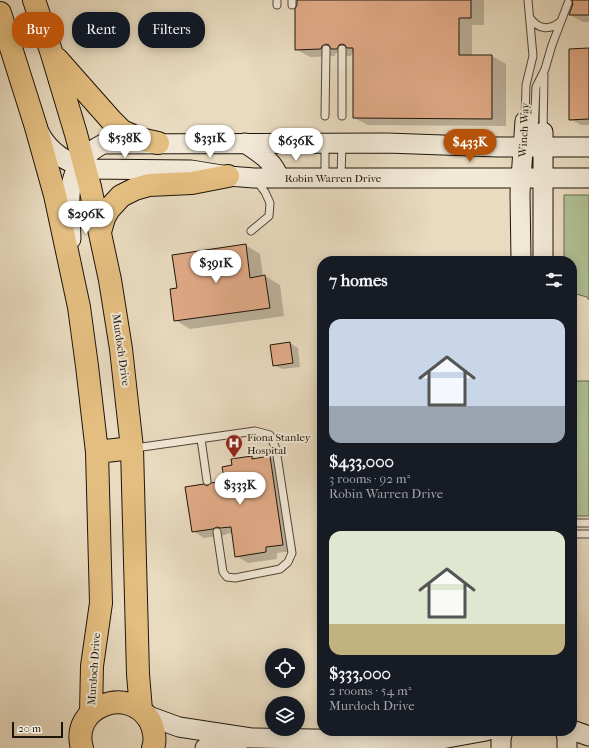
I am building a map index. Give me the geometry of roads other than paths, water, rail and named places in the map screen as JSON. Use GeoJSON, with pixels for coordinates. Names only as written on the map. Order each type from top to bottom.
{"type":"FeatureCollection","features":[{"type":"Feature","properties":{"kind":"main road","name":"Murdoch Drive"},"geometry":{"type":"LineString","coordinates":[[34,0],[52,54],[100,232],[122,349],[132,448],[138,674],[144,713]]}},
{"type":"Feature","properties":{"kind":"main road","name":"Murdoch Drive"},"geometry":{"type":"LineString","coordinates":[[0,13],[36,127],[55,195],[72,276],[86,358],[97,452],[101,603],[92,666],[91,713]]}},
{"type":"Feature","properties":{"kind":"main road"},"geometry":{"type":"LineString","coordinates":[[52,54],[122,131],[140,139],[158,143]]}},
{"type":"Feature","properties":{"kind":"main road"},"geometry":{"type":"LineString","coordinates":[[100,232],[104,218],[109,209],[121,196],[135,189],[149,185],[192,183],[228,176]]}},
{"type":"Feature","properties":{"kind":"main road"},"geometry":{"type":"LineString","coordinates":[[97,452],[132,448]]}},
{"type":"Feature","properties":{"kind":"main road","name":"Murdoch Drive"},"geometry":{"type":"LineString","coordinates":[[82,748],[80,743],[81,732],[84,722],[91,713],[100,706],[110,702],[121,702],[132,705],[144,713],[152,724],[154,734],[153,748]]}},
{"type":"Feature","properties":{"kind":"street","name":"Robin Warren Drive"},"geometry":{"type":"LineString","coordinates":[[36,127],[41,137],[56,154],[66,160],[99,169],[191,170],[228,176],[254,178],[502,178],[509,180],[518,188],[533,159]]}},
{"type":"Feature","properties":{"kind":"street"},"geometry":{"type":"LineString","coordinates":[[498,147],[512,143],[522,132],[533,159]]}},
{"type":"Feature","properties":{"kind":"street"},"geometry":{"type":"LineString","coordinates":[[72,276],[70,191],[72,177],[94,149],[102,144],[333,143],[508,147],[533,159],[566,178],[589,178]]}},
{"type":"Feature","properties":{"kind":"street"},"geometry":{"type":"LineString","coordinates":[[245,144],[269,160],[276,169],[279,178]]}},
{"type":"Feature","properties":{"kind":"street"},"geometry":{"type":"LineString","coordinates":[[533,159],[565,147],[589,147]]}},
{"type":"Feature","properties":{"kind":"street","name":"Winch Way"},"geometry":{"type":"LineString","coordinates":[[522,256],[533,159]]}},
{"type":"Feature","properties":{"kind":"street","name":"Winch Way"},"geometry":{"type":"LineString","coordinates":[[533,159],[543,256]]}},
{"type":"Feature","properties":{"kind":"street"},"geometry":{"type":"LineString","coordinates":[[144,713],[179,727],[251,738],[430,741],[458,736]]}},
{"type":"Feature","properties":{"kind":"street"},"geometry":{"type":"LineString","coordinates":[[577,732],[589,736]]}},
{"type":"Feature","properties":{"kind":"street"},"geometry":{"type":"LineString","coordinates":[[501,748],[502,736]]}},
{"type":"Feature","properties":{"kind":"street"},"geometry":{"type":"LineString","coordinates":[[567,736],[567,748]]}},
{"type":"Feature","properties":{"kind":"street"},"geometry":{"type":"LineString","coordinates":[[205,748],[251,738]]}},
{"type":"Feature","properties":{"kind":"street"},"geometry":{"type":"LineString","coordinates":[[430,741],[461,748]]}},
{"type":"Feature","properties":{"kind":"lane","name":"Winch Way"},"geometry":{"type":"LineString","coordinates":[[528,0],[533,56],[526,85],[533,159]]}},
{"type":"Feature","properties":{"kind":"lane","name":"Winch Way"},"geometry":{"type":"LineString","coordinates":[[533,159],[536,87],[545,69],[552,45],[568,3]]}},
{"type":"Feature","properties":{"kind":"lane"},"geometry":{"type":"LineString","coordinates":[[530,18],[538,26],[550,28],[560,23],[564,13]]}},
{"type":"Feature","properties":{"kind":"lane"},"geometry":{"type":"LineString","coordinates":[[342,48],[342,116]]}},
{"type":"Feature","properties":{"kind":"lane"},"geometry":{"type":"LineString","coordinates":[[326,49],[326,116]]}},
{"type":"Feature","properties":{"kind":"lane"},"geometry":{"type":"LineString","coordinates":[[333,143],[333,178]]}},
{"type":"Feature","properties":{"kind":"lane"},"geometry":{"type":"LineString","coordinates":[[333,143],[333,178]]}},
{"type":"Feature","properties":{"kind":"lane"},"geometry":{"type":"LineString","coordinates":[[251,231],[269,216],[270,203],[254,178]]}},
{"type":"Feature","properties":{"kind":"lane"},"geometry":{"type":"LineString","coordinates":[[132,448],[255,431],[270,435],[276,449],[292,553],[288,562],[280,568],[234,578],[227,577],[223,572],[217,532]]}},
{"type":"Feature","properties":{"kind":"lane"},"geometry":{"type":"LineString","coordinates":[[201,439],[207,481]]}},
{"type":"Feature","properties":{"kind":"lane"},"geometry":{"type":"LineString","coordinates":[[577,523],[589,523]]}},
{"type":"Feature","properties":{"kind":"lane"},"geometry":{"type":"LineString","coordinates":[[577,534],[589,534]]}},
{"type":"Feature","properties":{"kind":"place","name":"Fiona Stanley Hospital"},"geometry":{"type":"Point","coordinates":[234,458]}}]}
